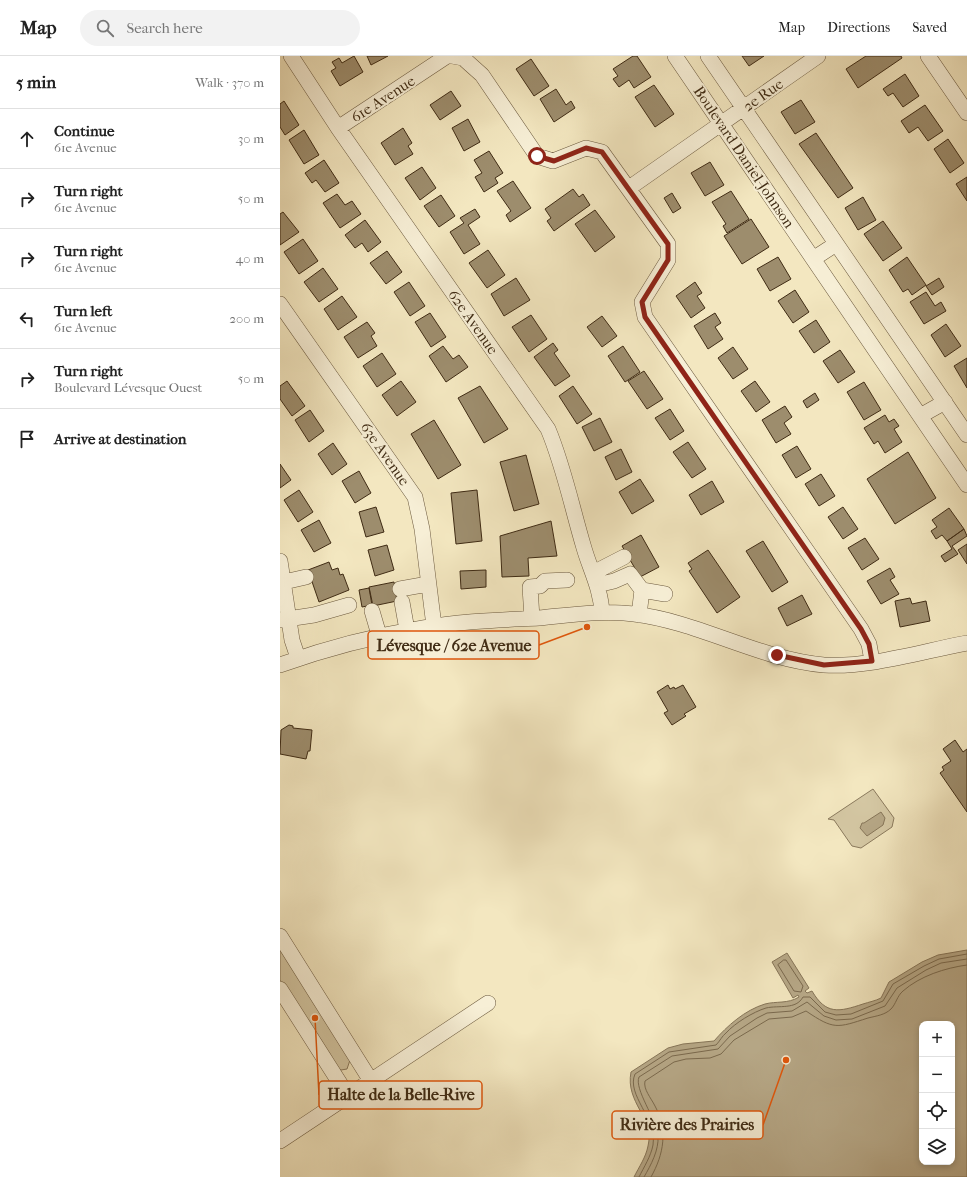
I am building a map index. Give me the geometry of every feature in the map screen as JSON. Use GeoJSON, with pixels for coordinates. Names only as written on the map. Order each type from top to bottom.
{"type":"FeatureCollection","features":[{"type":"Feature","properties":{"kind":"street","name":"62e Avenue"},"geometry":{"type":"LineString","coordinates":[[291,56],[338,128],[548,429],[556,447],[584,548],[595,579],[602,612]]}},
{"type":"Feature","properties":{"kind":"street","name":"61e Avenue"},"geometry":{"type":"LineString","coordinates":[[338,128],[447,56]]}},
{"type":"Feature","properties":{"kind":"street"},"geometry":{"type":"LineString","coordinates":[[452,56],[463,58],[482,75],[537,156],[554,161],[586,148],[602,152],[668,244],[668,260],[642,302],[645,317],[861,629],[869,644],[872,661]]}},
{"type":"Feature","properties":{"kind":"street","name":"Boulevard Daniel-Johnson"},"geometry":{"type":"LineString","coordinates":[[675,56],[967,485]]}},
{"type":"Feature","properties":{"kind":"street","name":"Boulevard Daniel-Johnson"},"geometry":{"type":"LineString","coordinates":[[708,56],[967,435]]}},
{"type":"Feature","properties":{"kind":"street","name":"2e Rue"},"geometry":{"type":"LineString","coordinates":[[629,188],[818,56]]}},
{"type":"Feature","properties":{"kind":"street"},"geometry":{"type":"LineString","coordinates":[[928,56],[967,113]]}},
{"type":"Feature","properties":{"kind":"street"},"geometry":{"type":"LineString","coordinates":[[813,259],[836,244]]}},
{"type":"Feature","properties":{"kind":"street","name":"63e Avenue"},"geometry":{"type":"LineString","coordinates":[[280,304],[415,497],[422,529],[434,626]]}},
{"type":"Feature","properties":{"kind":"street"},"geometry":{"type":"LineString","coordinates":[[920,416],[945,402]]}},
{"type":"Feature","properties":{"kind":"street"},"geometry":{"type":"LineString","coordinates":[[595,579],[624,557]]}},
{"type":"Feature","properties":{"kind":"street"},"geometry":{"type":"LineString","coordinates":[[280,560],[284,582],[284,619],[298,658]]}},
{"type":"Feature","properties":{"kind":"street"},"geometry":{"type":"LineString","coordinates":[[595,579],[630,574],[642,590],[665,594]]}},
{"type":"Feature","properties":{"kind":"street"},"geometry":{"type":"LineString","coordinates":[[284,582],[306,577]]}},
{"type":"Feature","properties":{"kind":"street"},"geometry":{"type":"LineString","coordinates":[[532,618],[530,587],[540,586],[545,581],[567,580]]}},
{"type":"Feature","properties":{"kind":"street"},"geometry":{"type":"LineString","coordinates":[[407,630],[401,596],[428,584]]}},
{"type":"Feature","properties":{"kind":"street"},"geometry":{"type":"LineString","coordinates":[[639,615],[642,590]]}},
{"type":"Feature","properties":{"kind":"street"},"geometry":{"type":"LineString","coordinates":[[284,619],[314,615],[349,605]]}},
{"type":"Feature","properties":{"kind":"street"},"geometry":{"type":"LineString","coordinates":[[372,611],[379,636]]}},
{"type":"Feature","properties":{"kind":"street"},"geometry":{"type":"LineString","coordinates":[[280,665],[338,645],[407,630],[434,626],[602,612],[639,615],[684,625],[792,659],[832,665],[872,661],[961,644]]}},
{"type":"Feature","properties":{"kind":"street"},"geometry":{"type":"LineString","coordinates":[[280,936],[370,1081]]}},
{"type":"Feature","properties":{"kind":"street"},"geometry":{"type":"LineString","coordinates":[[280,989],[348,1096]]}},
{"type":"Feature","properties":{"kind":"street"},"geometry":{"type":"LineString","coordinates":[[280,1141],[488,1003]]}},
{"type":"Feature","properties":{"kind":"shaded area"},"geometry":{"type":"Polygon","coordinates":[[[873,789],[894,818],[892,827],[861,848],[852,846],[834,820],[828,819],[873,789]]]}},
{"type":"Feature","properties":{"kind":"shaded area"},"geometry":{"type":"Polygon","coordinates":[[[280,946],[350,1060],[347,1069],[341,1070],[335,1068],[280,980],[280,946]]]}},
{"type":"Feature","properties":{"kind":"water"},"geometry":{"type":"Polygon","coordinates":[[[881,812],[885,818],[883,825],[867,836],[860,828],[862,823],[881,812]]]}},
{"type":"Feature","properties":{"kind":"water"},"geometry":{"type":"Polygon","coordinates":[[[967,950],[967,1177],[634,1177],[646,1154],[649,1136],[644,1118],[632,1093],[630,1083],[631,1072],[668,1048],[683,1044],[714,1041],[737,1019],[750,1010],[765,1004],[791,1001],[799,997],[798,995],[793,998],[772,962],[787,953],[809,988],[805,991],[807,993],[812,991],[817,999],[828,1008],[840,1010],[881,998],[889,982],[922,962],[938,955],[967,950]]]}},
{"type":"Feature","properties":{"kind":"building"},"geometry":{"type":"Polygon","coordinates":[[[354,56],[363,72],[340,86],[331,71],[336,68],[332,62],[339,58],[342,63],[354,56]]]}},
{"type":"Feature","properties":{"kind":"building"},"geometry":{"type":"Polygon","coordinates":[[[367,56],[388,56],[371,65],[367,56]]]}},
{"type":"Feature","properties":{"kind":"building"},"geometry":{"type":"Polygon","coordinates":[[[633,56],[637,56],[651,77],[634,88],[629,80],[619,87],[613,79],[618,76],[613,69],[633,56]]]}},
{"type":"Feature","properties":{"kind":"building"},"geometry":{"type":"Polygon","coordinates":[[[742,56],[764,56],[749,66],[742,56]]]}},
{"type":"Feature","properties":{"kind":"building"},"geometry":{"type":"Polygon","coordinates":[[[866,56],[901,56],[902,58],[858,88],[846,69],[866,56]]]}},
{"type":"Feature","properties":{"kind":"building"},"geometry":{"type":"Polygon","coordinates":[[[531,59],[549,86],[534,96],[516,69],[531,59]]]}},
{"type":"Feature","properties":{"kind":"building"},"geometry":{"type":"Polygon","coordinates":[[[905,74],[919,96],[903,107],[893,93],[888,96],[883,89],[905,74]]]}},
{"type":"Feature","properties":{"kind":"building"},"geometry":{"type":"Polygon","coordinates":[[[654,85],[674,114],[655,127],[635,97],[654,85]]]}},
{"type":"Feature","properties":{"kind":"building"},"geometry":{"type":"Polygon","coordinates":[[[556,89],[566,105],[571,101],[575,108],[554,122],[540,99],[556,89]]]}},
{"type":"Feature","properties":{"kind":"building"},"geometry":{"type":"Polygon","coordinates":[[[451,91],[461,106],[440,120],[430,105],[451,91]]]}},
{"type":"Feature","properties":{"kind":"building"},"geometry":{"type":"Polygon","coordinates":[[[801,100],[815,122],[795,134],[781,112],[801,100]]]}},
{"type":"Feature","properties":{"kind":"building"},"geometry":{"type":"Polygon","coordinates":[[[284,101],[299,125],[285,135],[280,127],[280,104],[284,101]]]}},
{"type":"Feature","properties":{"kind":"building"},"geometry":{"type":"Polygon","coordinates":[[[925,105],[943,131],[928,141],[918,127],[909,133],[901,121],[925,105]]]}},
{"type":"Feature","properties":{"kind":"building"},"geometry":{"type":"Polygon","coordinates":[[[468,119],[480,142],[464,151],[452,128],[468,119]]]}},
{"type":"Feature","properties":{"kind":"building"},"geometry":{"type":"Polygon","coordinates":[[[403,128],[412,143],[408,146],[413,154],[395,165],[381,143],[403,128]]]}},
{"type":"Feature","properties":{"kind":"building"},"geometry":{"type":"Polygon","coordinates":[[[304,130],[319,155],[304,164],[289,140],[304,130]]]}},
{"type":"Feature","properties":{"kind":"building"},"geometry":{"type":"Polygon","coordinates":[[[816,133],[853,188],[838,198],[799,144],[816,133]]]}},
{"type":"Feature","properties":{"kind":"building"},"geometry":{"type":"Polygon","coordinates":[[[948,139],[964,163],[950,173],[934,149],[948,139]]]}},
{"type":"Feature","properties":{"kind":"building"},"geometry":{"type":"Polygon","coordinates":[[[489,151],[503,173],[495,178],[498,183],[484,192],[475,177],[482,173],[474,160],[489,151]]]}},
{"type":"Feature","properties":{"kind":"building"},"geometry":{"type":"Polygon","coordinates":[[[324,160],[339,183],[325,192],[316,180],[312,183],[305,173],[324,160]]]}},
{"type":"Feature","properties":{"kind":"building"},"geometry":{"type":"Polygon","coordinates":[[[710,162],[724,185],[705,196],[691,173],[710,162]]]}},
{"type":"Feature","properties":{"kind":"building"},"geometry":{"type":"Polygon","coordinates":[[[422,167],[436,188],[420,200],[405,178],[422,167]]]}},
{"type":"Feature","properties":{"kind":"building"},"geometry":{"type":"Polygon","coordinates":[[[967,177],[967,201],[956,184],[967,177]]]}},
{"type":"Feature","properties":{"kind":"building"},"geometry":{"type":"Polygon","coordinates":[[[513,181],[531,208],[510,222],[506,215],[511,211],[497,191],[513,181]]]}},
{"type":"Feature","properties":{"kind":"building"},"geometry":{"type":"Polygon","coordinates":[[[573,189],[579,197],[583,194],[590,205],[554,231],[547,221],[551,218],[545,209],[573,189]]]}},
{"type":"Feature","properties":{"kind":"building"},"geometry":{"type":"Polygon","coordinates":[[[731,191],[749,219],[727,233],[723,226],[726,224],[712,202],[731,191]]]}},
{"type":"Feature","properties":{"kind":"building"},"geometry":{"type":"Polygon","coordinates":[[[672,193],[681,208],[673,213],[664,198],[672,193]]]}},
{"type":"Feature","properties":{"kind":"building"},"geometry":{"type":"Polygon","coordinates":[[[337,194],[345,205],[352,201],[361,214],[340,228],[323,203],[337,194]]]}},
{"type":"Feature","properties":{"kind":"building"},"geometry":{"type":"Polygon","coordinates":[[[441,195],[455,216],[439,227],[424,206],[441,195]]]}},
{"type":"Feature","properties":{"kind":"building"},"geometry":{"type":"Polygon","coordinates":[[[863,197],[876,220],[858,230],[845,208],[863,197]]]}},
{"type":"Feature","properties":{"kind":"building"},"geometry":{"type":"Polygon","coordinates":[[[475,209],[480,217],[468,225],[480,244],[464,254],[450,232],[464,223],[460,218],[475,209]]]}},
{"type":"Feature","properties":{"kind":"building"},"geometry":{"type":"Polygon","coordinates":[[[595,210],[615,237],[595,252],[575,224],[595,210]]]}},
{"type":"Feature","properties":{"kind":"building"},"geometry":{"type":"Polygon","coordinates":[[[283,212],[299,232],[280,245],[280,214],[283,212]]]}},
{"type":"Feature","properties":{"kind":"building"},"geometry":{"type":"Polygon","coordinates":[[[751,219],[769,247],[742,264],[724,236],[751,219]]]}},
{"type":"Feature","properties":{"kind":"building"},"geometry":{"type":"Polygon","coordinates":[[[365,220],[381,242],[368,252],[362,243],[355,248],[345,235],[365,220]]]}},
{"type":"Feature","properties":{"kind":"building"},"geometry":{"type":"Polygon","coordinates":[[[883,221],[902,248],[883,261],[864,234],[883,221]]]}},
{"type":"Feature","properties":{"kind":"building"},"geometry":{"type":"Polygon","coordinates":[[[303,239],[318,261],[299,274],[284,252],[303,239]]]}},
{"type":"Feature","properties":{"kind":"building"},"geometry":{"type":"Polygon","coordinates":[[[488,250],[505,275],[487,288],[469,263],[488,250]]]}},
{"type":"Feature","properties":{"kind":"building"},"geometry":{"type":"Polygon","coordinates":[[[387,251],[402,272],[386,284],[370,263],[387,251]]]}},
{"type":"Feature","properties":{"kind":"building"},"geometry":{"type":"Polygon","coordinates":[[[778,257],[791,279],[770,291],[757,269],[778,257]]]}},
{"type":"Feature","properties":{"kind":"building"},"geometry":{"type":"Polygon","coordinates":[[[907,257],[926,285],[912,295],[908,289],[903,292],[889,270],[907,257]]]}},
{"type":"Feature","properties":{"kind":"building"},"geometry":{"type":"Polygon","coordinates":[[[323,268],[338,289],[319,302],[304,282],[323,268]]]}},
{"type":"Feature","properties":{"kind":"building"},"geometry":{"type":"Polygon","coordinates":[[[516,278],[530,300],[504,316],[491,294],[516,278]]]}},
{"type":"Feature","properties":{"kind":"building"},"geometry":{"type":"Polygon","coordinates":[[[939,278],[944,287],[932,295],[926,286],[939,278]]]}},
{"type":"Feature","properties":{"kind":"building"},"geometry":{"type":"Polygon","coordinates":[[[409,282],[425,306],[410,316],[394,292],[409,282]]]}},
{"type":"Feature","properties":{"kind":"building"},"geometry":{"type":"Polygon","coordinates":[[[695,282],[702,293],[697,296],[705,308],[691,318],[676,296],[695,282]]]}},
{"type":"Feature","properties":{"kind":"building"},"geometry":{"type":"Polygon","coordinates":[[[795,290],[809,312],[793,323],[778,301],[795,290]]]}},
{"type":"Feature","properties":{"kind":"building"},"geometry":{"type":"Polygon","coordinates":[[[926,292],[935,306],[941,302],[946,311],[924,324],[910,302],[926,292]]]}},
{"type":"Feature","properties":{"kind":"building"},"geometry":{"type":"Polygon","coordinates":[[[342,296],[357,317],[338,330],[324,309],[342,296]]]}},
{"type":"Feature","properties":{"kind":"building"},"geometry":{"type":"Polygon","coordinates":[[[430,313],[446,337],[431,347],[415,322],[430,313]]]}},
{"type":"Feature","properties":{"kind":"building"},"geometry":{"type":"Polygon","coordinates":[[[715,313],[721,323],[715,327],[723,339],[708,349],[694,326],[715,313]]]}},
{"type":"Feature","properties":{"kind":"building"},"geometry":{"type":"Polygon","coordinates":[[[531,315],[547,339],[529,352],[512,327],[531,315]]]}},
{"type":"Feature","properties":{"kind":"building"},"geometry":{"type":"Polygon","coordinates":[[[602,316],[617,336],[602,347],[587,327],[602,316]]]}},
{"type":"Feature","properties":{"kind":"building"},"geometry":{"type":"Polygon","coordinates":[[[816,320],[830,342],[814,353],[799,331],[816,320]]]}},
{"type":"Feature","properties":{"kind":"building"},"geometry":{"type":"Polygon","coordinates":[[[367,322],[375,333],[371,336],[377,346],[358,358],[344,337],[367,322]]]}},
{"type":"Feature","properties":{"kind":"building"},"geometry":{"type":"Polygon","coordinates":[[[946,324],[961,346],[945,357],[931,335],[946,324]]]}},
{"type":"Feature","properties":{"kind":"building"},"geometry":{"type":"Polygon","coordinates":[[[553,343],[558,350],[554,353],[570,376],[555,386],[534,357],[553,343]]]}},
{"type":"Feature","properties":{"kind":"building"},"geometry":{"type":"Polygon","coordinates":[[[443,346],[453,359],[459,355],[468,367],[446,382],[429,356],[443,346]]]}},
{"type":"Feature","properties":{"kind":"building"},"geometry":{"type":"Polygon","coordinates":[[[623,346],[640,372],[625,382],[608,356],[623,346]]]}},
{"type":"Feature","properties":{"kind":"building"},"geometry":{"type":"Polygon","coordinates":[[[733,347],[748,369],[733,379],[718,358],[733,347]]]}},
{"type":"Feature","properties":{"kind":"building"},"geometry":{"type":"Polygon","coordinates":[[[840,350],[855,372],[838,383],[823,361],[840,350]]]}},
{"type":"Feature","properties":{"kind":"building"},"geometry":{"type":"Polygon","coordinates":[[[382,353],[396,374],[377,387],[363,366],[382,353]]]}},
{"type":"Feature","properties":{"kind":"building"},"geometry":{"type":"Polygon","coordinates":[[[967,358],[967,388],[954,366],[967,358]]]}},
{"type":"Feature","properties":{"kind":"building"},"geometry":{"type":"Polygon","coordinates":[[[644,371],[663,399],[647,409],[628,381],[644,371]]]}},
{"type":"Feature","properties":{"kind":"building"},"geometry":{"type":"Polygon","coordinates":[[[287,381],[305,406],[292,416],[280,399],[280,386],[287,381]]]}},
{"type":"Feature","properties":{"kind":"building"},"geometry":{"type":"Polygon","coordinates":[[[401,381],[416,402],[397,416],[382,395],[401,381]]]}},
{"type":"Feature","properties":{"kind":"building"},"geometry":{"type":"Polygon","coordinates":[[[755,381],[770,402],[756,412],[741,391],[755,381]]]}},
{"type":"Feature","properties":{"kind":"building"},"geometry":{"type":"Polygon","coordinates":[[[864,382],[881,410],[864,420],[847,392],[864,382]]]}},
{"type":"Feature","properties":{"kind":"building"},"geometry":{"type":"Polygon","coordinates":[[[480,386],[508,429],[484,443],[458,398],[480,386]]]}},
{"type":"Feature","properties":{"kind":"building"},"geometry":{"type":"Polygon","coordinates":[[[573,386],[592,414],[577,424],[559,396],[573,386]]]}},
{"type":"Feature","properties":{"kind":"building"},"geometry":{"type":"Polygon","coordinates":[[[815,393],[819,400],[807,408],[803,401],[815,393]]]}},
{"type":"Feature","properties":{"kind":"building"},"geometry":{"type":"Polygon","coordinates":[[[785,406],[792,417],[784,423],[791,434],[776,443],[762,420],[785,406]]]}},
{"type":"Feature","properties":{"kind":"building"},"geometry":{"type":"Polygon","coordinates":[[[670,409],[684,431],[670,440],[655,418],[670,409]]]}},
{"type":"Feature","properties":{"kind":"building"},"geometry":{"type":"Polygon","coordinates":[[[310,410],[324,431],[309,442],[295,420],[310,410]]]}},
{"type":"Feature","properties":{"kind":"building"},"geometry":{"type":"Polygon","coordinates":[[[885,415],[889,422],[894,419],[899,426],[894,429],[902,442],[885,453],[878,441],[874,444],[864,428],[885,415]]]}},
{"type":"Feature","properties":{"kind":"building"},"geometry":{"type":"Polygon","coordinates":[[[600,418],[612,442],[594,451],[582,427],[600,418]]]}},
{"type":"Feature","properties":{"kind":"building"},"geometry":{"type":"Polygon","coordinates":[[[434,420],[461,465],[438,479],[411,434],[434,420]]]}},
{"type":"Feature","properties":{"kind":"building"},"geometry":{"type":"Polygon","coordinates":[[[688,442],[706,469],[692,478],[673,452],[688,442]]]}},
{"type":"Feature","properties":{"kind":"building"},"geometry":{"type":"Polygon","coordinates":[[[333,443],[347,464],[332,475],[318,454],[333,443]]]}},
{"type":"Feature","properties":{"kind":"building"},"geometry":{"type":"Polygon","coordinates":[[[797,446],[811,469],[796,478],[782,455],[797,446]]]}},
{"type":"Feature","properties":{"kind":"building"},"geometry":{"type":"Polygon","coordinates":[[[621,449],[632,472],[616,480],[605,457],[621,449]]]}},
{"type":"Feature","properties":{"kind":"building"},"geometry":{"type":"Polygon","coordinates":[[[908,452],[936,498],[895,524],[867,479],[908,452]]]}},
{"type":"Feature","properties":{"kind":"building"},"geometry":{"type":"Polygon","coordinates":[[[526,455],[539,504],[514,511],[500,462],[526,455]]]}},
{"type":"Feature","properties":{"kind":"building"},"geometry":{"type":"Polygon","coordinates":[[[280,464],[291,480],[280,488],[280,464]]]}},
{"type":"Feature","properties":{"kind":"building"},"geometry":{"type":"Polygon","coordinates":[[[359,471],[371,493],[355,503],[342,481],[359,471]]]}},
{"type":"Feature","properties":{"kind":"building"},"geometry":{"type":"Polygon","coordinates":[[[821,474],[835,496],[819,506],[805,484],[821,474]]]}},
{"type":"Feature","properties":{"kind":"building"},"geometry":{"type":"Polygon","coordinates":[[[640,479],[654,501],[632,514],[619,492],[640,479]]]}},
{"type":"Feature","properties":{"kind":"building"},"geometry":{"type":"Polygon","coordinates":[[[712,481],[724,502],[701,515],[689,495],[712,481]]]}},
{"type":"Feature","properties":{"kind":"building"},"geometry":{"type":"Polygon","coordinates":[[[299,490],[313,512],[298,522],[284,500],[299,490]]]}},
{"type":"Feature","properties":{"kind":"building"},"geometry":{"type":"Polygon","coordinates":[[[477,490],[482,541],[456,544],[451,493],[477,490]]]}},
{"type":"Feature","properties":{"kind":"building"},"geometry":{"type":"Polygon","coordinates":[[[376,507],[384,532],[366,537],[359,512],[376,507]]]}},
{"type":"Feature","properties":{"kind":"building"},"geometry":{"type":"Polygon","coordinates":[[[843,507],[858,529],[843,539],[828,517],[843,507]]]}},
{"type":"Feature","properties":{"kind":"building"},"geometry":{"type":"Polygon","coordinates":[[[949,508],[964,529],[947,541],[942,535],[936,539],[931,531],[937,527],[932,520],[949,508]]]}},
{"type":"Feature","properties":{"kind":"building"},"geometry":{"type":"Polygon","coordinates":[[[319,520],[331,543],[314,552],[301,530],[319,520]]]}},
{"type":"Feature","properties":{"kind":"building"},"geometry":{"type":"Polygon","coordinates":[[[551,521],[557,556],[528,558],[529,576],[502,577],[500,536],[551,521]]]}},
{"type":"Feature","properties":{"kind":"building"},"geometry":{"type":"Polygon","coordinates":[[[964,529],[967,536],[952,546],[958,554],[945,562],[941,556],[952,549],[947,541],[964,529]]]}},
{"type":"Feature","properties":{"kind":"building"},"geometry":{"type":"Polygon","coordinates":[[[641,535],[659,567],[640,577],[622,546],[641,535]]]}},
{"type":"Feature","properties":{"kind":"building"},"geometry":{"type":"Polygon","coordinates":[[[865,538],[879,559],[862,570],[848,548],[865,538]]]}},
{"type":"Feature","properties":{"kind":"building"},"geometry":{"type":"Polygon","coordinates":[[[763,541],[788,582],[772,592],[746,551],[763,541]]]}},
{"type":"Feature","properties":{"kind":"building"},"geometry":{"type":"Polygon","coordinates":[[[967,544],[967,564],[958,550],[967,544]]]}},
{"type":"Feature","properties":{"kind":"building"},"geometry":{"type":"Polygon","coordinates":[[[387,545],[394,570],[375,576],[368,550],[387,545]]]}},
{"type":"Feature","properties":{"kind":"building"},"geometry":{"type":"Polygon","coordinates":[[[708,550],[740,597],[717,613],[689,571],[692,569],[688,563],[708,550]]]}},
{"type":"Feature","properties":{"kind":"building"},"geometry":{"type":"Polygon","coordinates":[[[329,562],[332,570],[338,568],[340,575],[343,574],[349,590],[319,602],[308,570],[329,562]]]}},
{"type":"Feature","properties":{"kind":"building"},"geometry":{"type":"Polygon","coordinates":[[[890,568],[895,577],[890,580],[899,594],[881,604],[867,581],[890,568]]]}},
{"type":"Feature","properties":{"kind":"building"},"geometry":{"type":"Polygon","coordinates":[[[486,570],[486,587],[461,589],[460,571],[486,570]]]}},
{"type":"Feature","properties":{"kind":"building"},"geometry":{"type":"Polygon","coordinates":[[[394,582],[397,601],[373,606],[369,587],[394,582]]]}},
{"type":"Feature","properties":{"kind":"building"},"geometry":{"type":"Polygon","coordinates":[[[369,588],[372,605],[362,607],[359,590],[369,588]]]}},
{"type":"Feature","properties":{"kind":"building"},"geometry":{"type":"Polygon","coordinates":[[[802,595],[812,614],[787,626],[778,608],[802,595]]]}},
{"type":"Feature","properties":{"kind":"building"},"geometry":{"type":"Polygon","coordinates":[[[910,598],[912,604],[926,601],[930,621],[900,627],[895,601],[910,598]]]}},
{"type":"Feature","properties":{"kind":"building"},"geometry":{"type":"Polygon","coordinates":[[[668,685],[670,689],[674,687],[675,689],[683,685],[696,707],[684,714],[686,716],[672,725],[664,713],[668,711],[657,692],[668,685]]]}},
{"type":"Feature","properties":{"kind":"building"},"geometry":{"type":"Polygon","coordinates":[[[289,725],[293,726],[293,728],[312,730],[310,751],[308,751],[306,759],[280,754],[281,730],[289,725]]]}},
{"type":"Feature","properties":{"kind":"building"},"geometry":{"type":"Polygon","coordinates":[[[955,740],[963,752],[967,749],[967,812],[940,773],[944,770],[942,767],[951,761],[943,749],[955,740]]]}},
{"type":"Feature","properties":{"kind":"place","name":"Lévesque / 62e Avenue"},"geometry":{"type":"Point","coordinates":[587,627]}},
{"type":"Feature","properties":{"kind":"place","name":"Halte de la Belle-Rive"},"geometry":{"type":"Point","coordinates":[315,1018]}},
{"type":"Feature","properties":{"kind":"place","name":"Rivière des Prairies"},"geometry":{"type":"Point","coordinates":[786,1060]}},
{"type":"Feature","properties":{"kind":"route"},"geometry":{"type":"LineString","coordinates":[[537,156],[554,161],[586,148],[602,152],[668,244],[668,260],[642,302],[645,317],[861,629],[869,644],[872,661],[824,665],[777,655]]}}]}
